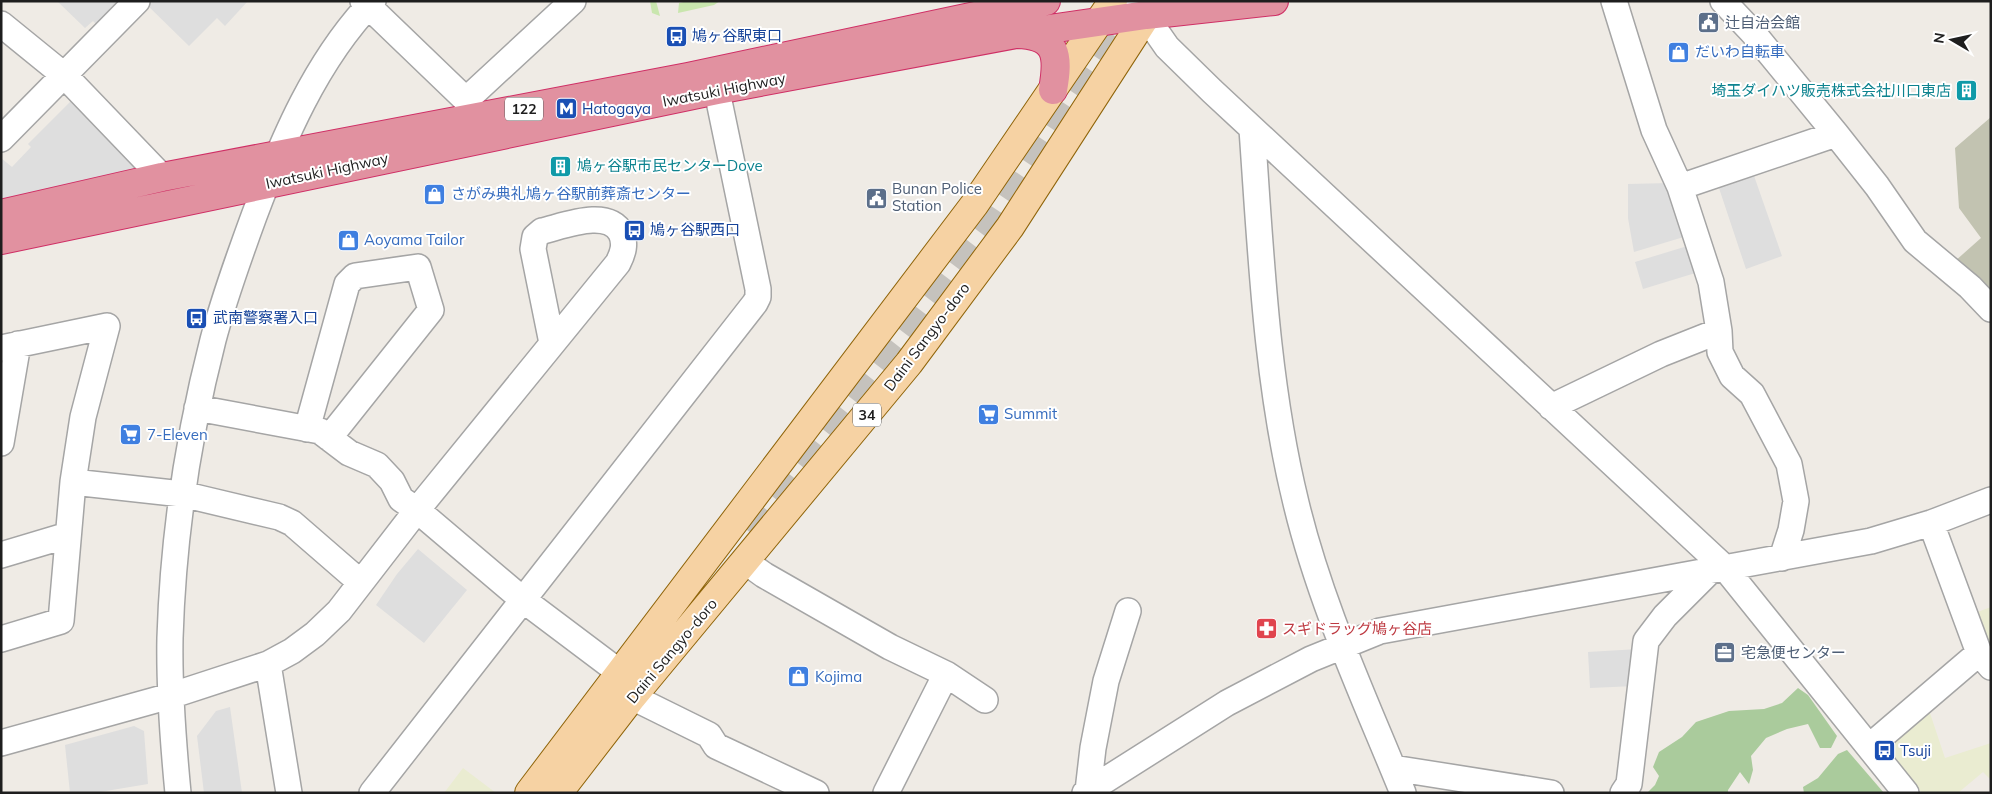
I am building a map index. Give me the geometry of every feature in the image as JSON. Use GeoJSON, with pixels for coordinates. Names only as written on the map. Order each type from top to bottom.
{"type":"FeatureCollection","features":[{"type":"Feature","properties":{"kind":"highway","name":"Iwatsuki Highway"},"geometry":{"type":"LineString","coordinates":[[1,240],[266,184],[715,81],[1046,1]]}},
{"type":"Feature","properties":{"kind":"highway","name":"Iwatsuki Highway"},"geometry":{"type":"LineString","coordinates":[[1,214],[162,177],[279,155],[467,109],[715,81],[1016,34],[1106,11],[1146,6],[1274,1]]}},
{"type":"Feature","properties":{"kind":"highway"},"geometry":{"type":"LineString","coordinates":[[1016,34],[1037,36],[1047,43],[1055,53],[1057,64],[1053,90]]}},
{"type":"Feature","properties":{"kind":"main road","name":"Daini Sangyo-doro"},"geometry":{"type":"LineString","coordinates":[[558,793],[632,697],[683,638],[909,363],[1010,227],[1146,6]]}},
{"type":"Feature","properties":{"kind":"main road","name":"Daini Sangyo-doro"},"geometry":{"type":"LineString","coordinates":[[529,793],[974,205],[1106,11]]}},
{"type":"Feature","properties":{"kind":"main road","name":"34"},"geometry":{"type":"LineString","coordinates":[[660,619],[747,530],[683,638]]}},
{"type":"Feature","properties":{"kind":"street"},"geometry":{"type":"LineString","coordinates":[[1,139],[137,1]]}},
{"type":"Feature","properties":{"kind":"street"},"geometry":{"type":"LineString","coordinates":[[178,793],[170,696],[172,587],[182,494],[197,408],[213,338],[231,279],[266,184],[309,90],[368,3],[467,109],[573,1]]}},
{"type":"Feature","properties":{"kind":"street"},"geometry":{"type":"LineString","coordinates":[[1614,1],[1654,130],[1680,187],[1711,282],[1719,330],[1720,352],[1732,376],[1752,394],[1788,464],[1796,501],[1791,530],[1782,558]]}},
{"type":"Feature","properties":{"kind":"street"},"geometry":{"type":"LineString","coordinates":[[1723,1],[1754,34],[1836,134],[1877,186],[1915,241],[1970,288],[1991,309]]}},
{"type":"Feature","properties":{"kind":"street"},"geometry":{"type":"LineString","coordinates":[[1146,6],[1167,47],[1252,129],[1551,407],[1718,569],[1906,793]]}},
{"type":"Feature","properties":{"kind":"street"},"geometry":{"type":"LineString","coordinates":[[1,24],[65,76],[162,177]]}},
{"type":"Feature","properties":{"kind":"street"},"geometry":{"type":"LineString","coordinates":[[372,793],[758,297],[758,289],[715,81]]}},
{"type":"Feature","properties":{"kind":"street"},"geometry":{"type":"LineString","coordinates":[[1252,129],[1264,288],[1280,424],[1296,503],[1318,580],[1403,793]]}},
{"type":"Feature","properties":{"kind":"street"},"geometry":{"type":"LineString","coordinates":[[1680,187],[1836,134]]}},
{"type":"Feature","properties":{"kind":"street"},"geometry":{"type":"LineString","coordinates":[[1,743],[170,696],[268,664],[292,651],[315,634],[339,611],[417,510],[618,263],[624,245],[621,234],[615,224],[606,220],[596,219],[542,232],[535,237],[533,249],[552,343]]}},
{"type":"Feature","properties":{"kind":"street"},"geometry":{"type":"LineString","coordinates":[[418,267],[431,310],[318,433],[347,284],[355,276],[418,267]]}},
{"type":"Feature","properties":{"kind":"street"},"geometry":{"type":"LineString","coordinates":[[1,443],[10,346],[107,326],[83,417],[73,482],[61,621],[1,639]]}},
{"type":"Feature","properties":{"kind":"street"},"geometry":{"type":"LineString","coordinates":[[1551,407],[1660,354],[1719,330]]}},
{"type":"Feature","properties":{"kind":"street"},"geometry":{"type":"LineString","coordinates":[[197,408],[318,433],[350,453],[377,465],[392,481],[401,499],[417,510],[522,599],[619,672]]}},
{"type":"Feature","properties":{"kind":"street"},"geometry":{"type":"LineString","coordinates":[[73,482],[182,494],[279,517],[292,523],[360,582]]}},
{"type":"Feature","properties":{"kind":"street"},"geometry":{"type":"LineString","coordinates":[[1086,792],[1227,703],[1278,675],[1380,631],[1870,541],[1930,523],[1991,500]]}},
{"type":"Feature","properties":{"kind":"street"},"geometry":{"type":"LineString","coordinates":[[1869,747],[1985,660],[1930,523]]}},
{"type":"Feature","properties":{"kind":"street"},"geometry":{"type":"LineString","coordinates":[[1,556],[68,535]]}},
{"type":"Feature","properties":{"kind":"street"},"geometry":{"type":"LineString","coordinates":[[746,562],[764,575],[882,642],[946,674],[986,700]]}},
{"type":"Feature","properties":{"kind":"street"},"geometry":{"type":"LineString","coordinates":[[1623,793],[1629,784],[1646,641],[1665,616],[1718,569]]}},
{"type":"Feature","properties":{"kind":"street"},"geometry":{"type":"LineString","coordinates":[[1086,792],[1106,681],[1128,611]]}},
{"type":"Feature","properties":{"kind":"street"},"geometry":{"type":"LineString","coordinates":[[268,664],[289,793]]}},
{"type":"Feature","properties":{"kind":"street"},"geometry":{"type":"LineString","coordinates":[[886,793],[946,674]]}},
{"type":"Feature","properties":{"kind":"street"},"geometry":{"type":"LineString","coordinates":[[632,697],[709,735],[716,746],[816,793]]}},
{"type":"Feature","properties":{"kind":"street"},"geometry":{"type":"LineString","coordinates":[[1393,768],[1551,793]]}},
{"type":"Feature","properties":{"kind":"shaded area"},"geometry":{"type":"Polygon","coordinates":[[[57,1],[130,1],[102,30],[93,21],[85,28],[57,1]]]}},
{"type":"Feature","properties":{"kind":"shaded area"},"geometry":{"type":"Polygon","coordinates":[[[146,1],[248,1],[225,26],[217,18],[189,46],[145,3],[146,1]]]}},
{"type":"Feature","properties":{"kind":"shaded area"},"geometry":{"type":"Polygon","coordinates":[[[73,99],[141,170],[1,201],[1,158],[12,167],[31,147],[28,144],[73,99]]]}},
{"type":"Feature","properties":{"kind":"shaded area"},"geometry":{"type":"Polygon","coordinates":[[[1991,117],[1991,301],[1954,262],[1981,238],[1959,208],[1955,148],[1991,117]]]}},
{"type":"Feature","properties":{"kind":"shaded area"},"geometry":{"type":"Polygon","coordinates":[[[1752,170],[1782,256],[1746,269],[1717,182],[1752,170]]]}},
{"type":"Feature","properties":{"kind":"shaded area"},"geometry":{"type":"Polygon","coordinates":[[[1670,183],[1687,236],[1634,252],[1628,218],[1628,184],[1670,183]]]}},
{"type":"Feature","properties":{"kind":"shaded area"},"geometry":{"type":"Polygon","coordinates":[[[1694,244],[1702,271],[1643,289],[1635,262],[1694,244]]]}},
{"type":"Feature","properties":{"kind":"shaded area"},"geometry":{"type":"Polygon","coordinates":[[[418,549],[467,590],[424,643],[376,605],[397,574],[418,549]]]}},
{"type":"Feature","properties":{"kind":"shaded area"},"geometry":{"type":"Polygon","coordinates":[[[1991,607],[1991,654],[1972,614],[1991,607]]]}},
{"type":"Feature","properties":{"kind":"shaded area"},"geometry":{"type":"Polygon","coordinates":[[[1639,649],[1635,686],[1590,688],[1588,652],[1639,649]]]}},
{"type":"Feature","properties":{"kind":"shaded area"},"geometry":{"type":"Polygon","coordinates":[[[230,707],[242,793],[204,793],[197,736],[216,711],[230,707]]]}},
{"type":"Feature","properties":{"kind":"shaded area"},"geometry":{"type":"Polygon","coordinates":[[[1928,707],[1945,758],[1991,743],[1991,780],[1983,772],[1958,793],[1922,793],[1886,748],[1928,707]]]}},
{"type":"Feature","properties":{"kind":"shaded area"},"geometry":{"type":"Polygon","coordinates":[[[134,726],[144,731],[148,784],[94,793],[70,793],[65,745],[134,726]]]}},
{"type":"Feature","properties":{"kind":"shaded area"},"geometry":{"type":"Polygon","coordinates":[[[463,768],[496,793],[444,793],[463,768]]]}},
{"type":"Feature","properties":{"kind":"green space"},"geometry":{"type":"Polygon","coordinates":[[[650,1],[656,1],[660,16],[652,13],[650,1]]]}},
{"type":"Feature","properties":{"kind":"green space"},"geometry":{"type":"Polygon","coordinates":[[[688,1],[720,1],[714,5],[678,13],[679,3],[688,1]]]}},
{"type":"Feature","properties":{"kind":"green space"},"geometry":{"type":"Polygon","coordinates":[[[1798,688],[1808,695],[1837,736],[1831,748],[1820,748],[1808,724],[1787,729],[1766,738],[1751,756],[1753,770],[1749,784],[1740,772],[1728,793],[1647,793],[1655,785],[1659,776],[1653,767],[1659,752],[1682,737],[1696,722],[1729,711],[1764,709],[1782,703],[1798,688]]]}},
{"type":"Feature","properties":{"kind":"green space"},"geometry":{"type":"Polygon","coordinates":[[[1847,750],[1884,793],[1804,793],[1803,787],[1818,778],[1838,754],[1847,750]]]}},
{"type":"Feature","properties":{"kind":"tunnel"},"geometry":{"type":"LineString","coordinates":[[747,530],[901,334],[991,215],[1133,3]]}},
{"type":"Feature","properties":{"kind":"place","name":"辻自治会館"},"geometry":{"type":"Point","coordinates":[1709,23]}},
{"type":"Feature","properties":{"kind":"place","name":"鳩ヶ谷駅東口"},"geometry":{"type":"Point","coordinates":[676,36]}},
{"type":"Feature","properties":{"kind":"place","name":"だいわ自転車"},"geometry":{"type":"Point","coordinates":[1679,52]}},
{"type":"Feature","properties":{"kind":"place","name":"埼玉ダイハツ販売株式会社川口東店"},"geometry":{"type":"Point","coordinates":[1967,91]}},
{"type":"Feature","properties":{"kind":"place","name":"Hatogaya"},"geometry":{"type":"Point","coordinates":[566,109]}},
{"type":"Feature","properties":{"kind":"place","name":"鳩ヶ谷駅市民センターDove"},"geometry":{"type":"Point","coordinates":[561,166]}},
{"type":"Feature","properties":{"kind":"place","name":"さがみ典礼鳩ヶ谷駅前葬斎センター"},"geometry":{"type":"Point","coordinates":[435,194]}},
{"type":"Feature","properties":{"kind":"place","name":"Bunan Police Station"},"geometry":{"type":"Point","coordinates":[876,198]}},
{"type":"Feature","properties":{"kind":"place","name":"鳩ヶ谷駅西口"},"geometry":{"type":"Point","coordinates":[634,230]}},
{"type":"Feature","properties":{"kind":"place","name":"Aoyama Tailor"},"geometry":{"type":"Point","coordinates":[348,240]}},
{"type":"Feature","properties":{"kind":"place","name":"武南警察署入口"},"geometry":{"type":"Point","coordinates":[197,318]}},
{"type":"Feature","properties":{"kind":"place","name":"Summit"},"geometry":{"type":"Point","coordinates":[988,414]}},
{"type":"Feature","properties":{"kind":"place","name":"7-Eleven"},"geometry":{"type":"Point","coordinates":[131,435]}},
{"type":"Feature","properties":{"kind":"place","name":"スギドラッグ鳩ヶ谷店"},"geometry":{"type":"Point","coordinates":[1266,629]}},
{"type":"Feature","properties":{"kind":"place","name":"宅急便センター"},"geometry":{"type":"Point","coordinates":[1725,653]}},
{"type":"Feature","properties":{"kind":"place","name":"Kojima"},"geometry":{"type":"Point","coordinates":[799,677]}},
{"type":"Feature","properties":{"kind":"place","name":"Tsuji"},"geometry":{"type":"Point","coordinates":[1884,751]}}]}
